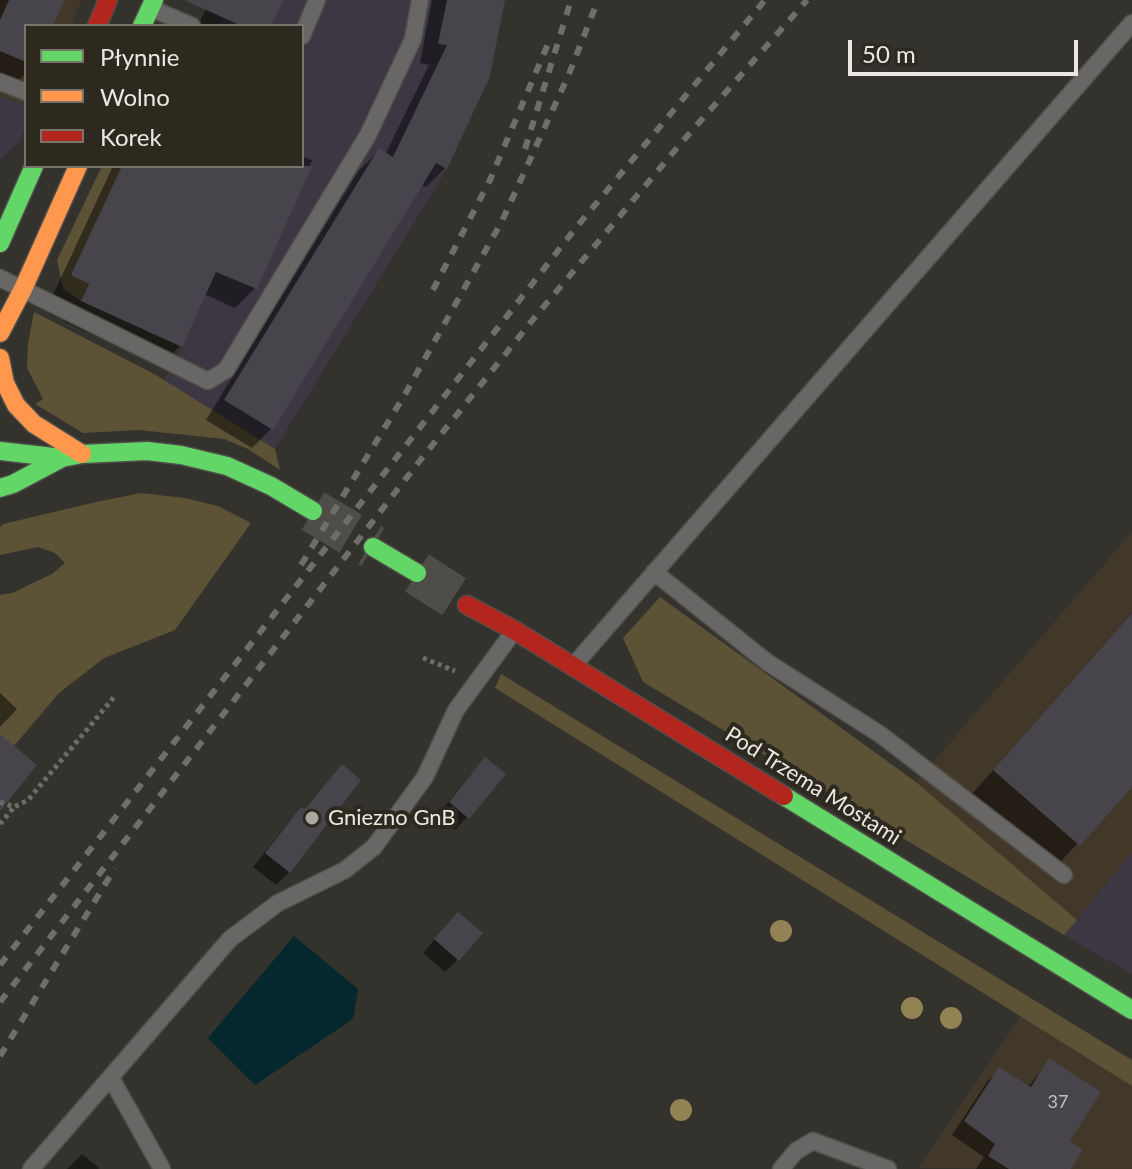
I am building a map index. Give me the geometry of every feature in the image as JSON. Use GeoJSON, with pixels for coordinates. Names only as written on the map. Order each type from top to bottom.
{"type":"FeatureCollection","features":[{"type":"Feature","properties":{"kind":"street"},"geometry":{"type":"LineString","coordinates":[[98,24],[108,0]]}},
{"type":"Feature","properties":{"kind":"street"},"geometry":{"type":"LineString","coordinates":[[143,24],[152,4]]}},
{"type":"Feature","properties":{"kind":"street"},"geometry":{"type":"LineString","coordinates":[[0,333],[77,168]]}},
{"type":"Feature","properties":{"kind":"street"},"geometry":{"type":"LineString","coordinates":[[0,243],[26,172]]}},
{"type":"Feature","properties":{"kind":"street"},"geometry":{"type":"LineString","coordinates":[[0,358],[5,383],[16,405],[34,424],[82,454]]}},
{"type":"Feature","properties":{"kind":"street"},"geometry":{"type":"LineString","coordinates":[[0,451],[62,458]]}},
{"type":"Feature","properties":{"kind":"street"},"geometry":{"type":"LineString","coordinates":[[0,488],[62,458],[147,451],[227,466],[271,486],[313,511]]}},
{"type":"Feature","properties":{"kind":"street"},"geometry":{"type":"LineString","coordinates":[[373,547],[417,573]]}},
{"type":"Feature","properties":{"kind":"street","name":"Pod Trzema Mostami"},"geometry":{"type":"LineString","coordinates":[[467,605],[514,630],[1132,1010]]}},
{"type":"Feature","properties":{"kind":"lane"},"geometry":{"type":"LineString","coordinates":[[131,0],[152,4],[188,24]]}},
{"type":"Feature","properties":{"kind":"lane"},"geometry":{"type":"LineString","coordinates":[[304,31],[317,0]]}},
{"type":"Feature","properties":{"kind":"lane"},"geometry":{"type":"LineString","coordinates":[[0,278],[208,381],[226,370],[368,135],[413,39],[420,0]]}},
{"type":"Feature","properties":{"kind":"lane"},"geometry":{"type":"LineString","coordinates":[[572,667],[1132,23]]}},
{"type":"Feature","properties":{"kind":"lane"},"geometry":{"type":"LineString","coordinates":[[0,82],[24,91]]}},
{"type":"Feature","properties":{"kind":"lane"},"geometry":{"type":"LineString","coordinates":[[654,572],[767,662],[881,735],[1064,875]]}},
{"type":"Feature","properties":{"kind":"lane"},"geometry":{"type":"LineString","coordinates":[[31,1169],[230,939],[278,903],[345,870],[374,847],[425,777],[456,710],[514,630]]}},
{"type":"Feature","properties":{"kind":"lane"},"geometry":{"type":"LineString","coordinates":[[111,1078],[162,1169]]}},
{"type":"Feature","properties":{"kind":"lane"},"geometry":{"type":"LineString","coordinates":[[781,1169],[796,1151],[813,1141],[888,1169]]}},
{"type":"Feature","properties":{"kind":"path"},"geometry":{"type":"LineString","coordinates":[[423,658],[458,672]]}},
{"type":"Feature","properties":{"kind":"path"},"geometry":{"type":"LineString","coordinates":[[0,824],[14,807],[28,800],[115,696]]}},
{"type":"Feature","properties":{"kind":"path"},"geometry":{"type":"LineString","coordinates":[[0,802],[14,807]]}},
{"type":"Feature","properties":{"kind":"shaded area"},"geometry":{"type":"Polygon","coordinates":[[[0,0],[82,0],[71,24],[24,24],[24,105],[0,96],[0,0]]]}},
{"type":"Feature","properties":{"kind":"shaded area"},"geometry":{"type":"Polygon","coordinates":[[[219,0],[504,0],[447,169],[275,449],[164,380],[182,347],[81,301],[63,288],[101,168],[304,168],[304,24],[218,24],[222,17],[213,13],[219,0]]]}},
{"type":"Feature","properties":{"kind":"shaded area"},"geometry":{"type":"Polygon","coordinates":[[[0,96],[24,105],[24,130],[19,142],[0,160],[0,96]]]}},
{"type":"Feature","properties":{"kind":"shaded area"},"geometry":{"type":"Polygon","coordinates":[[[101,168],[121,168],[72,275],[89,284],[81,301],[63,288],[57,260],[101,168]]]}},
{"type":"Feature","properties":{"kind":"shaded area"},"geometry":{"type":"Polygon","coordinates":[[[34,312],[156,375],[275,449],[280,470],[248,449],[224,439],[139,430],[83,433],[35,404],[43,399],[27,368],[34,312]]]}},
{"type":"Feature","properties":{"kind":"shaded area"},"geometry":{"type":"Polygon","coordinates":[[[141,493],[218,506],[251,523],[175,630],[104,658],[59,693],[14,746],[0,735],[0,595],[12,593],[52,574],[65,563],[55,553],[38,547],[0,555],[0,527],[141,493]]]}},
{"type":"Feature","properties":{"kind":"shaded area"},"geometry":{"type":"Polygon","coordinates":[[[1132,532],[1132,853],[1077,920],[916,782],[1132,532]]]}},
{"type":"Feature","properties":{"kind":"shaded area"},"geometry":{"type":"Polygon","coordinates":[[[660,597],[916,782],[1077,920],[1064,935],[643,682],[623,638],[660,597]]]}},
{"type":"Feature","properties":{"kind":"shaded area"},"geometry":{"type":"Polygon","coordinates":[[[501,674],[1132,1060],[1132,1086],[495,688],[501,674]]]}},
{"type":"Feature","properties":{"kind":"shaded area"},"geometry":{"type":"Polygon","coordinates":[[[1132,853],[1132,974],[1064,935],[1132,853]]]}},
{"type":"Feature","properties":{"kind":"shaded area"},"geometry":{"type":"Polygon","coordinates":[[[1021,1016],[1132,1086],[1132,1169],[918,1168],[1021,1016]]]}},
{"type":"Feature","properties":{"kind":"water"},"geometry":{"type":"Polygon","coordinates":[[[294,936],[358,989],[353,1019],[255,1085],[208,1038],[294,936]]]}},
{"type":"Feature","properties":{"kind":"building"},"geometry":{"type":"Polygon","coordinates":[[[9,0],[64,0],[54,24],[24,24],[24,61],[0,51],[0,20],[9,0]]]}},
{"type":"Feature","properties":{"kind":"building"},"geometry":{"type":"Polygon","coordinates":[[[184,0],[283,0],[272,24],[238,24],[184,0]]]}},
{"type":"Feature","properties":{"kind":"building"},"geometry":{"type":"Polygon","coordinates":[[[447,0],[505,0],[490,76],[447,169],[436,163],[273,430],[224,400],[379,148],[393,157],[447,45],[438,44],[447,0]]]}},
{"type":"Feature","properties":{"kind":"building"},"geometry":{"type":"Polygon","coordinates":[[[312,166],[257,289],[216,272],[182,347],[81,301],[89,284],[71,275],[121,168],[312,166]]]}},
{"type":"Feature","properties":{"kind":"building"},"geometry":{"type":"Polygon","coordinates":[[[1132,613],[1132,787],[1080,846],[993,770],[1132,613]]]}},
{"type":"Feature","properties":{"kind":"building"},"geometry":{"type":"Polygon","coordinates":[[[0,734],[37,765],[0,811],[0,734]]]}},
{"type":"Feature","properties":{"kind":"building"},"geometry":{"type":"Polygon","coordinates":[[[485,757],[506,774],[469,819],[449,802],[485,757]]]}},
{"type":"Feature","properties":{"kind":"building","name":"Gniezno GnB"},"geometry":{"type":"Polygon","coordinates":[[[342,764],[361,780],[290,873],[265,853],[301,807],[305,809],[342,764]]]}},
{"type":"Feature","properties":{"kind":"building"},"geometry":{"type":"Polygon","coordinates":[[[458,912],[483,933],[459,961],[434,939],[458,912]]]}},
{"type":"Feature","properties":{"kind":"building"},"geometry":{"type":"Polygon","coordinates":[[[1049,1058],[1101,1092],[1070,1141],[1083,1150],[1071,1169],[1009,1169],[988,1156],[995,1144],[964,1121],[999,1067],[1031,1087],[1049,1058]]]}},
{"type":"Feature","properties":{"kind":"tunnel"},"geometry":{"type":"LineString","coordinates":[[313,511],[373,547]]}},
{"type":"Feature","properties":{"kind":"tunnel"},"geometry":{"type":"LineString","coordinates":[[417,573],[467,605]]}},
{"type":"Feature","properties":{"kind":"railway"},"geometry":{"type":"LineString","coordinates":[[525,149],[571,0]]}},
{"type":"Feature","properties":{"kind":"railway"},"geometry":{"type":"LineString","coordinates":[[301,565],[404,396],[502,221],[569,74],[598,0]]}},
{"type":"Feature","properties":{"kind":"railway"},"geometry":{"type":"LineString","coordinates":[[0,965],[575,229],[765,0]]}},
{"type":"Feature","properties":{"kind":"railway"},"geometry":{"type":"LineString","coordinates":[[0,1002],[535,317],[807,0]]}},
{"type":"Feature","properties":{"kind":"railway"},"geometry":{"type":"LineString","coordinates":[[433,290],[490,180],[548,44]]}},
{"type":"Feature","properties":{"kind":"railway"},"geometry":{"type":"LineString","coordinates":[[0,1056],[115,868]]}},
{"type":"Feature","properties":{"kind":"traffic: fast"},"geometry":{"type":"LineString","coordinates":[[143,24],[154,0]]}},
{"type":"Feature","properties":{"kind":"traffic: fast"},"geometry":{"type":"LineString","coordinates":[[0,243],[33,168]]}},
{"type":"Feature","properties":{"kind":"traffic: fast"},"geometry":{"type":"LineString","coordinates":[[0,451],[62,458]]}},
{"type":"Feature","properties":{"kind":"traffic: fast"},"geometry":{"type":"LineString","coordinates":[[0,488],[62,458],[147,451],[227,466],[271,486],[313,511]]}},
{"type":"Feature","properties":{"kind":"traffic: fast"},"geometry":{"type":"LineString","coordinates":[[373,547],[417,573]]}},
{"type":"Feature","properties":{"kind":"traffic: fast"},"geometry":{"type":"LineString","coordinates":[[784,796],[1132,1010]]}},
{"type":"Feature","properties":{"kind":"traffic: slow"},"geometry":{"type":"LineString","coordinates":[[0,333],[77,168]]}},
{"type":"Feature","properties":{"kind":"traffic: slow"},"geometry":{"type":"LineString","coordinates":[[0,358],[5,383],[16,405],[34,424],[82,454]]}},
{"type":"Feature","properties":{"kind":"traffic: jam"},"geometry":{"type":"LineString","coordinates":[[98,24],[108,0]]}},
{"type":"Feature","properties":{"kind":"traffic: jam"},"geometry":{"type":"LineString","coordinates":[[467,605],[514,630],[784,796]]}},
{"type":"Feature","properties":{"kind":"place","name":"Gniezno GnB"},"geometry":{"type":"Point","coordinates":[312,818]}}]}
